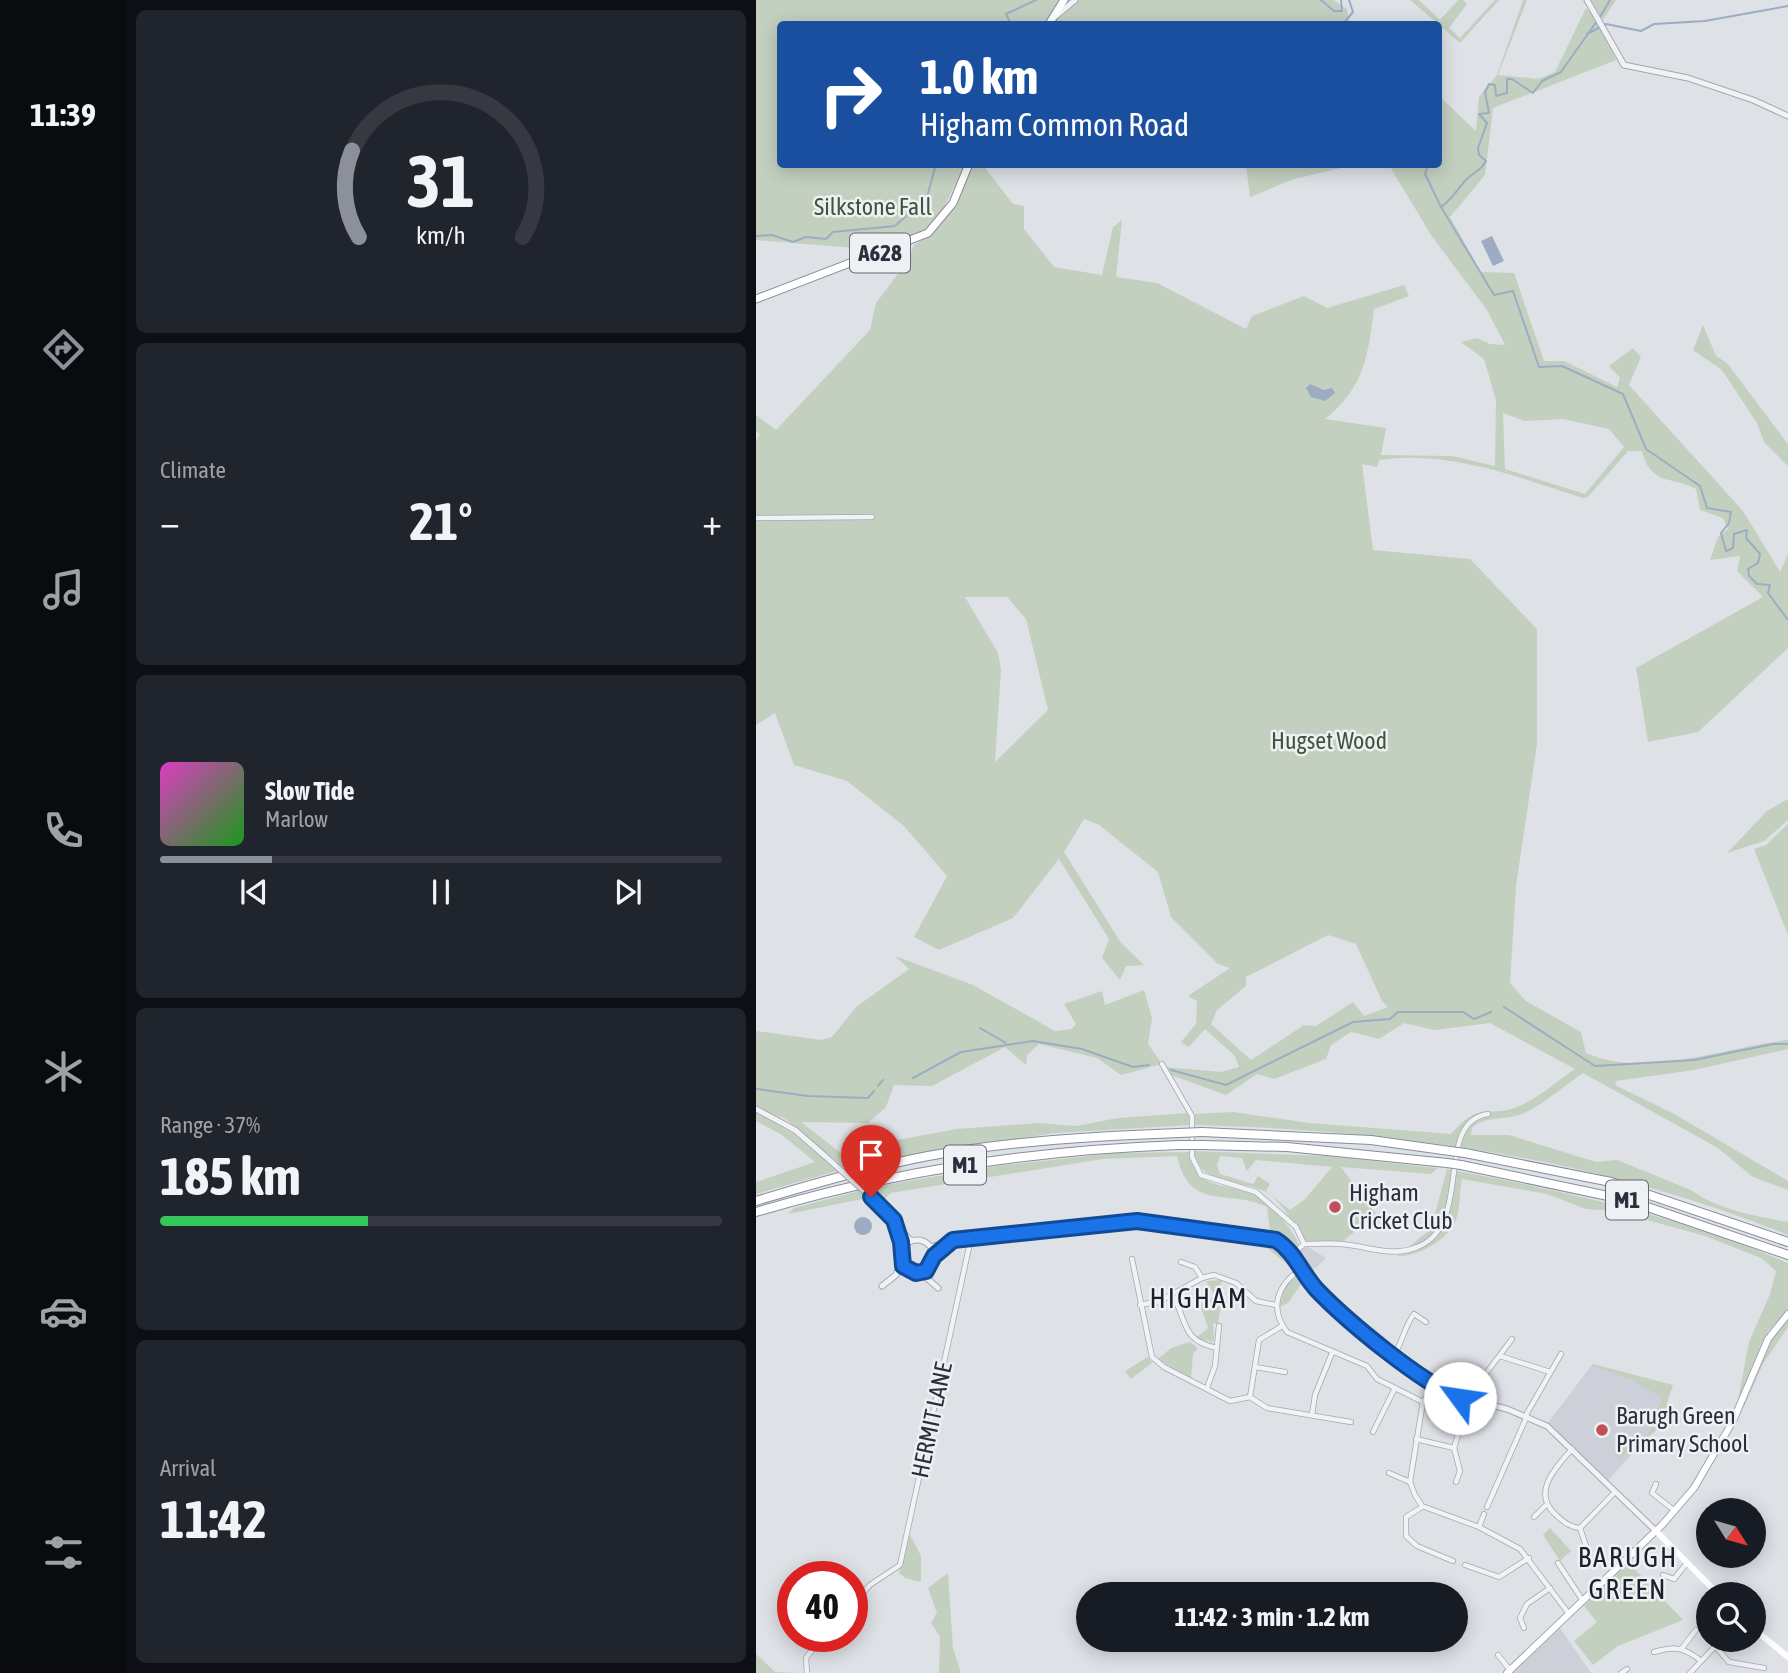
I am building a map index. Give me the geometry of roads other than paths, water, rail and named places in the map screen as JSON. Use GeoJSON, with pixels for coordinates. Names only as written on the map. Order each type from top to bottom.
{"type":"FeatureCollection","features":[{"type":"Feature","properties":{"kind":"highway"},"geometry":{"type":"LineString","coordinates":[[1052,21],[1065,0]]}},
{"type":"Feature","properties":{"kind":"highway","name":"A628"},"geometry":{"type":"LineString","coordinates":[[756,299],[928,233],[953,203],[967,168]]}},
{"type":"Feature","properties":{"kind":"highway","name":"M1"},"geometry":{"type":"LineString","coordinates":[[756,1201],[821,1181],[927,1156],[1028,1142],[1202,1132],[1371,1140],[1465,1153],[1611,1182],[1788,1242]]}},
{"type":"Feature","properties":{"kind":"highway","name":"M1"},"geometry":{"type":"LineString","coordinates":[[756,1212],[809,1196],[937,1169],[1014,1158],[1180,1145],[1287,1147],[1461,1165],[1627,1200],[1788,1255]]}},
{"type":"Feature","properties":{"kind":"main road"},"geometry":{"type":"LineString","coordinates":[[1509,1672],[1675,1511],[1716,1454],[1768,1339],[1788,1314]]}},
{"type":"Feature","properties":{"kind":"main road"},"geometry":{"type":"LineString","coordinates":[[1656,1531],[1706,1582]]}},
{"type":"Feature","properties":{"kind":"main road"},"geometry":{"type":"LineString","coordinates":[[1766,1639],[1788,1657]]}},
{"type":"Feature","properties":{"kind":"street"},"geometry":{"type":"LineString","coordinates":[[1052,21],[1075,0]]}},
{"type":"Feature","properties":{"kind":"street"},"geometry":{"type":"LineString","coordinates":[[1587,0],[1624,65],[1688,78],[1753,100],[1788,116]]}},
{"type":"Feature","properties":{"kind":"street"},"geometry":{"type":"LineString","coordinates":[[756,518],[872,517]]}},
{"type":"Feature","properties":{"kind":"street"},"geometry":{"type":"LineString","coordinates":[[1162,1064],[1192,1116],[1192,1157],[1201,1175],[1256,1192],[1296,1227],[1304,1244]]}},
{"type":"Feature","properties":{"kind":"street"},"geometry":{"type":"LineString","coordinates":[[756,1109],[795,1130],[871,1197],[911,1241]]}},
{"type":"Feature","properties":{"kind":"street"},"geometry":{"type":"LineString","coordinates":[[1293,1255],[1304,1244],[1338,1243],[1395,1253],[1416,1248],[1431,1239],[1446,1217],[1462,1129],[1477,1115],[1488,1114]]}},
{"type":"Feature","properties":{"kind":"street"},"geometry":{"type":"LineString","coordinates":[[894,1220],[901,1261],[897,1275],[882,1286],[911,1273],[921,1273],[930,1267],[934,1256],[953,1240]]}},
{"type":"Feature","properties":{"kind":"street"},"geometry":{"type":"LineString","coordinates":[[931,1247],[953,1240],[1137,1221],[1276,1240],[1293,1255],[1301,1269],[1335,1308],[1394,1355],[1435,1384],[1466,1400],[1526,1416],[1547,1426],[1656,1531]]}},
{"type":"Feature","properties":{"kind":"street","name":"HERMIT LANE"},"geometry":{"type":"LineString","coordinates":[[868,1587],[895,1571],[903,1553],[971,1238]]}},
{"type":"Feature","properties":{"kind":"street"},"geometry":{"type":"LineString","coordinates":[[901,1251],[911,1241],[923,1241],[931,1247],[934,1256]]}},
{"type":"Feature","properties":{"kind":"street"},"geometry":{"type":"LineString","coordinates":[[1132,1259],[1152,1357],[1164,1367],[1230,1401],[1250,1397],[1267,1408],[1344,1417],[1352,1422]]}},
{"type":"Feature","properties":{"kind":"street"},"geometry":{"type":"LineString","coordinates":[[901,1261],[911,1273]]}},
{"type":"Feature","properties":{"kind":"street"},"geometry":{"type":"LineString","coordinates":[[1181,1262],[1195,1267],[1202,1278]]}},
{"type":"Feature","properties":{"kind":"street"},"geometry":{"type":"LineString","coordinates":[[921,1273],[938,1289],[930,1267]]}},
{"type":"Feature","properties":{"kind":"street"},"geometry":{"type":"LineString","coordinates":[[1301,1269],[1279,1290],[1276,1305],[1282,1325],[1294,1338],[1367,1366],[1377,1379],[1423,1402]]}},
{"type":"Feature","properties":{"kind":"street"},"geometry":{"type":"LineString","coordinates":[[1140,1305],[1172,1296],[1202,1278],[1226,1278],[1256,1301],[1276,1305]]}},
{"type":"Feature","properties":{"kind":"street"},"geometry":{"type":"LineString","coordinates":[[1172,1296],[1190,1336],[1198,1344],[1217,1348]]}},
{"type":"Feature","properties":{"kind":"street"},"geometry":{"type":"LineString","coordinates":[[1394,1355],[1401,1343],[1404,1327],[1414,1314],[1426,1322]]}},
{"type":"Feature","properties":{"kind":"street"},"geometry":{"type":"LineString","coordinates":[[1250,1397],[1259,1340],[1282,1325]]}},
{"type":"Feature","properties":{"kind":"street"},"geometry":{"type":"LineString","coordinates":[[1207,1388],[1213,1373],[1220,1326]]}},
{"type":"Feature","properties":{"kind":"street"},"geometry":{"type":"LineString","coordinates":[[1466,1400],[1512,1339]]}},
{"type":"Feature","properties":{"kind":"street"},"geometry":{"type":"LineString","coordinates":[[1312,1415],[1315,1395],[1332,1353]]}},
{"type":"Feature","properties":{"kind":"street"},"geometry":{"type":"LineString","coordinates":[[1487,1507],[1526,1416],[1561,1354]]}},
{"type":"Feature","properties":{"kind":"street"},"geometry":{"type":"LineString","coordinates":[[1500,1356],[1550,1372]]}},
{"type":"Feature","properties":{"kind":"street"},"geometry":{"type":"LineString","coordinates":[[1255,1367],[1285,1372]]}},
{"type":"Feature","properties":{"kind":"street"},"geometry":{"type":"LineString","coordinates":[[1435,1384],[1423,1402],[1410,1482],[1422,1506],[1479,1527],[1514,1545],[1529,1558],[1569,1614]]}},
{"type":"Feature","properties":{"kind":"street"},"geometry":{"type":"LineString","coordinates":[[1373,1432],[1395,1388]]}},
{"type":"Feature","properties":{"kind":"street"},"geometry":{"type":"LineString","coordinates":[[1456,1482],[1460,1471],[1454,1448],[1459,1431]]}},
{"type":"Feature","properties":{"kind":"street"},"geometry":{"type":"LineString","coordinates":[[1416,1439],[1454,1448]]}},
{"type":"Feature","properties":{"kind":"street"},"geometry":{"type":"LineString","coordinates":[[1572,1449],[1555,1470],[1544,1496],[1545,1506],[1567,1525],[1580,1528]]}},
{"type":"Feature","properties":{"kind":"street"},"geometry":{"type":"LineString","coordinates":[[1390,1473],[1410,1482]]}},
{"type":"Feature","properties":{"kind":"street"},"geometry":{"type":"LineString","coordinates":[[1656,1484],[1652,1493],[1675,1511]]}},
{"type":"Feature","properties":{"kind":"street"},"geometry":{"type":"LineString","coordinates":[[1580,1528],[1615,1492]]}},
{"type":"Feature","properties":{"kind":"street"},"geometry":{"type":"LineString","coordinates":[[1422,1506],[1406,1517],[1406,1536],[1417,1546],[1451,1558]]}},
{"type":"Feature","properties":{"kind":"street"},"geometry":{"type":"LineString","coordinates":[[1534,1517],[1545,1506]]}},
{"type":"Feature","properties":{"kind":"street"},"geometry":{"type":"LineString","coordinates":[[1479,1527],[1484,1514]]}},
{"type":"Feature","properties":{"kind":"street"},"geometry":{"type":"LineString","coordinates":[[1580,1528],[1588,1552],[1583,1560]]}},
{"type":"Feature","properties":{"kind":"street"},"geometry":{"type":"LineString","coordinates":[[1465,1564],[1470,1570],[1499,1577],[1529,1558]]}},
{"type":"Feature","properties":{"kind":"street"},"geometry":{"type":"LineString","coordinates":[[1558,1563],[1583,1601]]}},
{"type":"Feature","properties":{"kind":"street"},"geometry":{"type":"LineString","coordinates":[[1663,1575],[1674,1579],[1687,1563]]}},
{"type":"Feature","properties":{"kind":"street"},"geometry":{"type":"LineString","coordinates":[[1524,1628],[1520,1618],[1525,1607],[1550,1588]]}},
{"type":"Feature","properties":{"kind":"street"},"geometry":{"type":"LineString","coordinates":[[1682,1648],[1696,1630]]}},
{"type":"Feature","properties":{"kind":"street"},"geometry":{"type":"LineString","coordinates":[[1654,1652],[1682,1648],[1700,1660]]}},
{"type":"Feature","properties":{"kind":"street"},"geometry":{"type":"LineString","coordinates":[[807,1673],[806,1658],[811,1652]]}},
{"type":"Feature","properties":{"kind":"street"},"geometry":{"type":"LineString","coordinates":[[1690,1673],[1710,1652]]}},
{"type":"Feature","properties":{"kind":"street"},"geometry":{"type":"LineString","coordinates":[[1720,1652],[1729,1662],[1764,1668]]}},
{"type":"Feature","properties":{"kind":"street"},"geometry":{"type":"LineString","coordinates":[[1498,1655],[1509,1672]]}},
{"type":"Feature","properties":{"kind":"street"},"geometry":{"type":"LineString","coordinates":[[1619,1672],[1627,1669]]}},
{"type":"Feature","properties":{"kind":"water"},"geometry":{"type":"Polygon","coordinates":[[[1492,236],[1504,261],[1493,266],[1481,241],[1492,236]]]}},
{"type":"Feature","properties":{"kind":"water"},"geometry":{"type":"Polygon","coordinates":[[[1310,384],[1324,390],[1332,388],[1335,393],[1325,401],[1311,397],[1306,388],[1310,384]]]}},
{"type":"Feature","properties":{"kind":"water"},"geometry":{"type":"Polygon","coordinates":[[[859,1217],[867,1217],[872,1226],[870,1233],[859,1235],[854,1230],[854,1222],[859,1217]]]}},
{"type":"Feature","properties":{"kind":"waterway"},"geometry":{"type":"LineString","coordinates":[[1010,21],[1006,14],[1036,0]]}},
{"type":"Feature","properties":{"kind":"waterway"},"geometry":{"type":"LineString","coordinates":[[1321,0],[1334,11],[1342,11],[1341,0]]}},
{"type":"Feature","properties":{"kind":"waterway"},"geometry":{"type":"LineString","coordinates":[[1346,21],[1353,12],[1349,0]]}},
{"type":"Feature","properties":{"kind":"waterway"},"geometry":{"type":"LineString","coordinates":[[1600,17],[1610,0]]}},
{"type":"Feature","properties":{"kind":"waterway"},"geometry":{"type":"LineString","coordinates":[[1587,34],[1606,24],[1641,31],[1654,24],[1705,21],[1788,6]]}},
{"type":"Feature","properties":{"kind":"waterway"},"geometry":{"type":"LineString","coordinates":[[1441,207],[1486,161],[1479,155],[1478,148],[1487,123],[1479,114],[1489,113],[1485,92],[1489,84],[1495,85],[1496,96],[1507,93],[1507,79],[1512,79],[1533,93],[1542,81],[1561,72],[1597,21]]}},
{"type":"Feature","properties":{"kind":"waterway"},"geometry":{"type":"LineString","coordinates":[[756,236],[772,235],[793,242],[806,237],[826,239],[833,232],[895,226],[927,197],[935,168]]}},
{"type":"Feature","properties":{"kind":"waterway"},"geometry":{"type":"LineString","coordinates":[[1427,168],[1425,174],[1441,207],[1494,295],[1513,291],[1539,367],[1562,366],[1623,394],[1646,449],[1700,486],[1707,508],[1731,512],[1729,523],[1721,533],[1726,551],[1733,548],[1734,534],[1747,530],[1746,538],[1760,554],[1758,563],[1748,569],[1749,576],[1757,584],[1770,585],[1768,593],[1788,620]]}},
{"type":"Feature","properties":{"kind":"waterway"},"geometry":{"type":"LineString","coordinates":[[1504,1007],[1595,1066],[1694,1060],[1773,1044],[1788,1044]]}},
{"type":"Feature","properties":{"kind":"waterway"},"geometry":{"type":"LineString","coordinates":[[1171,1070],[1226,1085],[1353,1022],[1390,1019],[1398,1012],[1463,1012],[1474,1019],[1491,1012]]}},
{"type":"Feature","properties":{"kind":"waterway"},"geometry":{"type":"LineString","coordinates":[[980,1028],[1006,1043]]}},
{"type":"Feature","properties":{"kind":"waterway"},"geometry":{"type":"LineString","coordinates":[[913,1078],[961,1052],[1033,1041],[1082,1049],[1133,1067],[1149,1065]]}},
{"type":"Feature","properties":{"kind":"waterway"},"geometry":{"type":"LineString","coordinates":[[878,1086],[883,1080]]}},
{"type":"Feature","properties":{"kind":"waterway"},"geometry":{"type":"LineString","coordinates":[[757,1089],[808,1096],[868,1098],[874,1091]]}},
{"type":"Feature","properties":{"kind":"place","name":"Higham Cricket Club"},"geometry":{"type":"Point","coordinates":[1335,1207]}},
{"type":"Feature","properties":{"kind":"place","name":"Barugh Green Primary School"},"geometry":{"type":"Point","coordinates":[1602,1430]}},
{"type":"Feature","properties":{"kind":"district","name":"HIGHAM"},"geometry":{"type":"Point","coordinates":[1199,1298]}},
{"type":"Feature","properties":{"kind":"district","name":"BARUGH GREEN"},"geometry":{"type":"Point","coordinates":[1628,1573]}},
{"type":"Feature","properties":{"kind":"park label","name":"Silkstone Fall"},"geometry":{"type":"Point","coordinates":[873,207]}},
{"type":"Feature","properties":{"kind":"park label","name":"Hugset Wood"},"geometry":{"type":"Point","coordinates":[1329,741]}}]}
